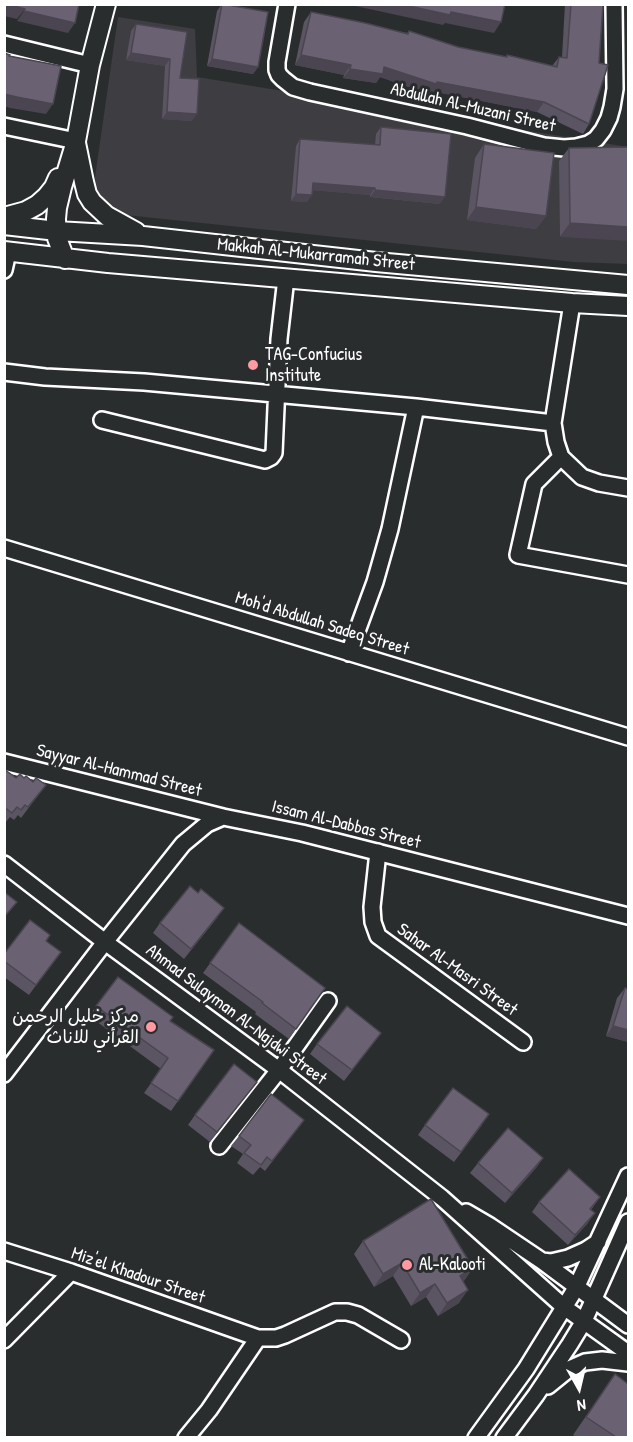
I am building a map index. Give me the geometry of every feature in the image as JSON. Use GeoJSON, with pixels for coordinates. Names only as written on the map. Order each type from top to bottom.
{"type":"FeatureCollection","features":[{"type":"Feature","properties":{"kind":"main road"},"geometry":{"type":"LineString","coordinates":[[65,259],[59,245],[57,231],[59,197],[76,141],[90,65],[106,4]]}},
{"type":"Feature","properties":{"kind":"main road"},"geometry":{"type":"LineString","coordinates":[[4,217],[26,211],[46,197],[54,187],[76,141]]}},
{"type":"Feature","properties":{"kind":"main road"},"geometry":{"type":"LineString","coordinates":[[76,141],[84,182],[92,202],[106,216],[143,236]]}},
{"type":"Feature","properties":{"kind":"main road","name":"Makkah Al-Mukarramah Street"},"geometry":{"type":"LineString","coordinates":[[4,225],[57,231],[143,236],[387,263],[628,285]]}},
{"type":"Feature","properties":{"kind":"main road","name":"Makkah Al-Mukarramah Street"},"geometry":{"type":"LineString","coordinates":[[6,258],[65,259],[628,306]]}},
{"type":"Feature","properties":{"kind":"street","name":"Abdullah Al-Muzani Street"},"geometry":{"type":"LineString","coordinates":[[287,4],[277,70],[283,80],[293,87],[467,126],[544,146],[564,148],[588,144],[596,139],[609,118],[615,89],[614,4]]}},
{"type":"Feature","properties":{"kind":"street"},"geometry":{"type":"LineString","coordinates":[[4,44],[90,65]]}},
{"type":"Feature","properties":{"kind":"street"},"geometry":{"type":"LineString","coordinates":[[4,126],[76,141]]}},
{"type":"Feature","properties":{"kind":"street"},"geometry":{"type":"LineString","coordinates":[[102,420],[265,460],[271,457],[274,453],[279,339],[286,278]]}},
{"type":"Feature","properties":{"kind":"street"},"geometry":{"type":"LineString","coordinates":[[572,303],[553,423],[556,442],[561,457],[582,477],[599,483],[628,488]]}},
{"type":"Feature","properties":{"kind":"street"},"geometry":{"type":"LineString","coordinates":[[4,372],[416,406],[553,423]]}},
{"type":"Feature","properties":{"kind":"street"},"geometry":{"type":"LineString","coordinates":[[349,653],[375,582],[390,529],[416,406]]}},
{"type":"Feature","properties":{"kind":"street"},"geometry":{"type":"LineString","coordinates":[[561,457],[534,484],[518,555],[628,575]]}},
{"type":"Feature","properties":{"kind":"street","name":"Moh'd Abdullah Sadeq Street"},"geometry":{"type":"LineString","coordinates":[[4,548],[628,736]]}},
{"type":"Feature","properties":{"kind":"street","name":"Sayyar Al-Hammad Street"},"geometry":{"type":"LineString","coordinates":[[4,762],[223,817]]}},
{"type":"Feature","properties":{"kind":"street"},"geometry":{"type":"LineString","coordinates":[[4,1074],[183,844],[207,824],[223,817]]}},
{"type":"Feature","properties":{"kind":"street","name":"Issam Al-Dabbas Street"},"geometry":{"type":"LineString","coordinates":[[223,817],[302,833],[628,916]]}},
{"type":"Feature","properties":{"kind":"street","name":"Sahar Al-Masri Street"},"geometry":{"type":"LineString","coordinates":[[378,852],[372,907],[373,922],[378,936],[523,1042]]}},
{"type":"Feature","properties":{"kind":"street","name":"Ahmad Sulayman Al-Najdwi Street"},"geometry":{"type":"LineString","coordinates":[[4,864],[105,942],[279,1070],[442,1198],[564,1307],[628,1353]]}},
{"type":"Feature","properties":{"kind":"street"},"geometry":{"type":"LineString","coordinates":[[219,1146],[279,1070],[328,1001]]}},
{"type":"Feature","properties":{"kind":"street"},"geometry":{"type":"LineString","coordinates":[[476,1437],[526,1369],[576,1288],[628,1176]]}},
{"type":"Feature","properties":{"kind":"street","name":"Ahmad Sulayman Al-Najdwi Street"},"geometry":{"type":"LineString","coordinates":[[442,1198],[490,1226],[628,1325]]}},
{"type":"Feature","properties":{"kind":"street"},"geometry":{"type":"LineString","coordinates":[[504,1437],[536,1395],[584,1321],[628,1222]]}},
{"type":"Feature","properties":{"kind":"street"},"geometry":{"type":"LineString","coordinates":[[542,1262],[568,1258],[598,1242]]}},
{"type":"Feature","properties":{"kind":"street","name":"Miz'el Khadour Street"},"geometry":{"type":"LineString","coordinates":[[4,1251],[71,1272],[258,1338],[267,1339],[285,1335],[335,1312],[347,1311],[401,1340]]}},
{"type":"Feature","properties":{"kind":"street"},"geometry":{"type":"LineString","coordinates":[[4,1340],[71,1272]]}},
{"type":"Feature","properties":{"kind":"street"},"geometry":{"type":"LineString","coordinates":[[186,1437],[209,1410],[258,1338]]}},
{"type":"Feature","properties":{"kind":"street"},"geometry":{"type":"LineString","coordinates":[[536,1395],[568,1369],[585,1362],[602,1360],[628,1363]]}},
{"type":"Feature","properties":{"kind":"shaded area"},"geometry":{"type":"Polygon","coordinates":[[[118,17],[195,29],[197,77],[628,147],[628,264],[574,262],[116,214],[93,191],[118,17]]]}},
{"type":"Feature","properties":{"kind":"building"},"geometry":{"type":"Polygon","coordinates":[[[7,4],[79,4],[75,23],[24,11],[25,9],[7,4]]]}},
{"type":"Feature","properties":{"kind":"building"},"geometry":{"type":"Polygon","coordinates":[[[222,4],[268,12],[258,67],[212,59],[222,4]]]}},
{"type":"Feature","properties":{"kind":"building"},"geometry":{"type":"Polygon","coordinates":[[[400,4],[505,4],[501,22],[451,12],[450,15],[400,4]]]}},
{"type":"Feature","properties":{"kind":"building"},"geometry":{"type":"Polygon","coordinates":[[[571,4],[603,4],[599,63],[608,65],[589,124],[544,102],[437,82],[436,84],[384,67],[383,74],[350,69],[351,65],[301,55],[311,12],[408,34],[409,31],[458,47],[507,57],[507,55],[557,67],[559,57],[567,58],[571,4]]]}},
{"type":"Feature","properties":{"kind":"building"},"geometry":{"type":"Polygon","coordinates":[[[136,24],[187,32],[180,78],[199,79],[197,114],[167,112],[170,59],[131,53],[136,24]]]}},
{"type":"Feature","properties":{"kind":"building"},"geometry":{"type":"Polygon","coordinates":[[[4,53],[9,56],[61,66],[53,104],[4,94],[4,53]]]}},
{"type":"Feature","properties":{"kind":"building"},"geometry":{"type":"Polygon","coordinates":[[[381,127],[451,134],[445,197],[313,183],[312,195],[296,194],[300,139],[380,145],[381,127]]]}},
{"type":"Feature","properties":{"kind":"building"},"geometry":{"type":"Polygon","coordinates":[[[484,144],[554,153],[546,216],[476,207],[484,144]]]}},
{"type":"Feature","properties":{"kind":"building"},"geometry":{"type":"Polygon","coordinates":[[[628,147],[628,227],[570,223],[569,148],[628,147]]]}},
{"type":"Feature","properties":{"kind":"building"},"geometry":{"type":"Polygon","coordinates":[[[4,769],[16,778],[20,774],[33,782],[36,778],[46,785],[28,807],[25,805],[21,810],[17,807],[12,813],[4,807],[4,769]]]}},
{"type":"Feature","properties":{"kind":"building"},"geometry":{"type":"Polygon","coordinates":[[[190,886],[198,893],[201,889],[224,908],[191,949],[160,923],[190,886]]]}},
{"type":"Feature","properties":{"kind":"building"},"geometry":{"type":"Polygon","coordinates":[[[4,892],[17,902],[4,917],[4,892]]]}},
{"type":"Feature","properties":{"kind":"building"},"geometry":{"type":"Polygon","coordinates":[[[30,920],[50,935],[46,941],[61,952],[36,985],[4,961],[4,954],[30,920]]]}},
{"type":"Feature","properties":{"kind":"building"},"geometry":{"type":"Polygon","coordinates":[[[239,923],[325,988],[296,1029],[210,963],[239,923]]]}},
{"type":"Feature","properties":{"kind":"building"},"geometry":{"type":"Polygon","coordinates":[[[118,977],[173,1017],[170,1021],[214,1050],[178,1101],[151,1083],[168,1058],[96,1006],[118,977]]]}},
{"type":"Feature","properties":{"kind":"building"},"geometry":{"type":"Polygon","coordinates":[[[625,988],[628,989],[628,1030],[613,1026],[625,988]]]}},
{"type":"Feature","properties":{"kind":"building"},"geometry":{"type":"Polygon","coordinates":[[[347,1006],[381,1033],[352,1070],[317,1044],[347,1006]]]}},
{"type":"Feature","properties":{"kind":"building"},"geometry":{"type":"Polygon","coordinates":[[[234,1064],[257,1082],[217,1132],[195,1115],[234,1064]]]}},
{"type":"Feature","properties":{"kind":"building"},"geometry":{"type":"Polygon","coordinates":[[[453,1088],[489,1114],[461,1152],[425,1125],[453,1088]]]}},
{"type":"Feature","properties":{"kind":"building"},"geometry":{"type":"Polygon","coordinates":[[[271,1094],[304,1120],[272,1161],[267,1157],[261,1165],[244,1153],[251,1145],[239,1136],[271,1094]]]}},
{"type":"Feature","properties":{"kind":"building"},"geometry":{"type":"Polygon","coordinates":[[[508,1128],[543,1158],[512,1193],[478,1163],[508,1128]]]}},
{"type":"Feature","properties":{"kind":"building"},"geometry":{"type":"Polygon","coordinates":[[[569,1169],[600,1197],[590,1209],[595,1213],[575,1235],[539,1202],[569,1169]]]}},
{"type":"Feature","properties":{"kind":"building","name":"Al-Kalooti"},"geometry":{"type":"Polygon","coordinates":[[[431,1199],[473,1268],[460,1276],[468,1290],[447,1303],[435,1284],[420,1293],[402,1263],[383,1274],[363,1241],[431,1199]]]}},
{"type":"Feature","properties":{"kind":"building"},"geometry":{"type":"Polygon","coordinates":[[[615,1374],[628,1384],[628,1437],[616,1437],[586,1417],[615,1374]]]}},
{"type":"Feature","properties":{"kind":"place","name":"TAG-Confucius Institute"},"geometry":{"type":"Point","coordinates":[253,365]}},
{"type":"Feature","properties":{"kind":"place","name":"مركز خليل الرحمن القرأني للاناث"},"geometry":{"type":"Point","coordinates":[151,1027]}},
{"type":"Feature","properties":{"kind":"place","name":"Al-Kalooti"},"geometry":{"type":"Point","coordinates":[407,1265]}}]}
